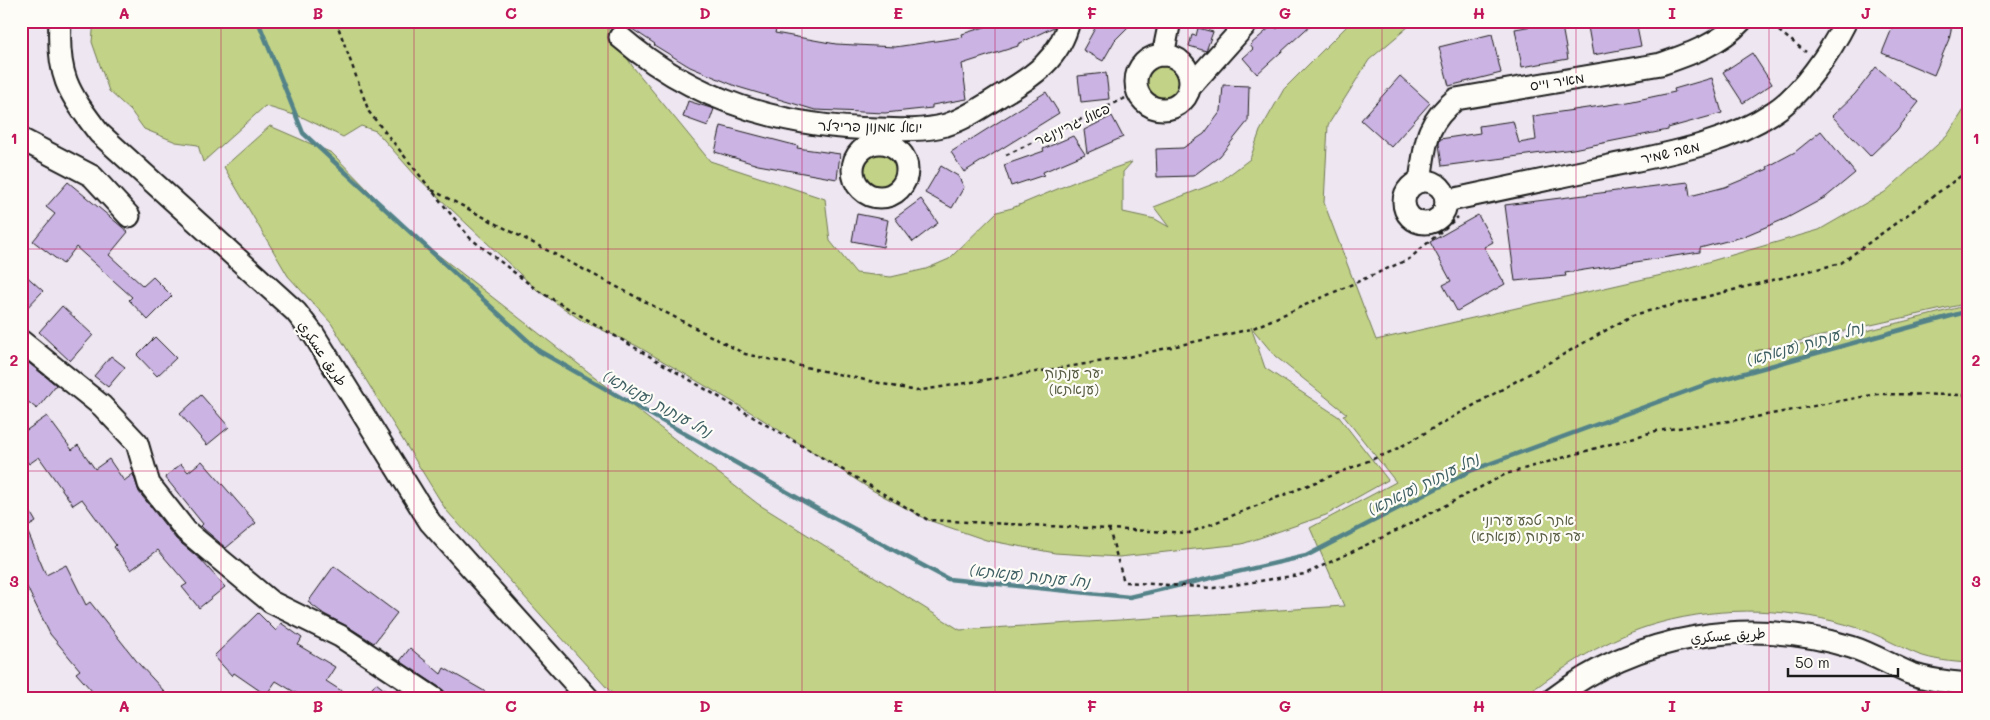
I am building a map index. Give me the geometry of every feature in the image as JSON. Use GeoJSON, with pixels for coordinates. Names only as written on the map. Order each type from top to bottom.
{"type":"FeatureCollection","features":[{"type":"Feature","properties":{"kind":"street","name":"طريق عسكري"},"geometry":{"type":"LineString","coordinates":[[60,21],[59,58],[66,83],[79,107],[99,133],[296,312],[314,335],[430,522],[589,699]]}},
{"type":"Feature","properties":{"kind":"street","name":"יואל אמנון פרידלר"},"geometry":{"type":"LineString","coordinates":[[620,37],[666,73],[704,92],[772,116],[810,125],[915,130],[946,125],[1016,87],[1060,48],[1069,21]]}},
{"type":"Feature","properties":{"kind":"street"},"geometry":{"type":"LineString","coordinates":[[1162,55],[1170,21]]}},
{"type":"Feature","properties":{"kind":"street"},"geometry":{"type":"LineString","coordinates":[[1190,87],[1190,78],[1180,61],[1162,55],[1153,57],[1139,70],[1136,79],[1138,92],[1147,104],[1165,110],[1180,103],[1190,87],[1249,21]]}},
{"type":"Feature","properties":{"kind":"street","name":"מאיר וייס"},"geometry":{"type":"LineString","coordinates":[[1420,181],[1430,128],[1438,113],[1456,99],[1476,94],[1662,64],[1693,54],[1713,43],[1741,21]]}},
{"type":"Feature","properties":{"kind":"street","name":"משה שמיר"},"geometry":{"type":"LineString","coordinates":[[1456,206],[1691,148],[1733,135],[1775,112],[1811,76],[1835,43],[1846,21]]}},
{"type":"Feature","properties":{"kind":"street"},"geometry":{"type":"LineString","coordinates":[[905,159],[932,127]]}},
{"type":"Feature","properties":{"kind":"street"},"geometry":{"type":"LineString","coordinates":[[21,139],[92,176],[130,216]]}},
{"type":"Feature","properties":{"kind":"street"},"geometry":{"type":"LineString","coordinates":[[1420,181],[1436,184],[1442,188],[1456,206],[1436,220],[1422,223],[1414,220],[1405,208],[1404,196],[1408,189],[1420,181]]}},
{"type":"Feature","properties":{"kind":"street"},"geometry":{"type":"LineString","coordinates":[[21,341],[102,406],[137,443],[150,484],[186,531],[271,602],[340,636],[434,699]]}},
{"type":"Feature","properties":{"kind":"street","name":"طريق عسكري"},"geometry":{"type":"LineString","coordinates":[[1553,699],[1599,670],[1665,642],[1752,630],[1788,633],[1823,639],[1853,647],[1911,674],[1946,682],[1969,684]]}},
{"type":"Feature","properties":{"kind":"path"},"geometry":{"type":"LineString","coordinates":[[336,21],[369,112],[470,238],[538,290],[928,520],[1189,533],[1393,451],[1633,315],[1841,264],[1969,170]]}},
{"type":"Feature","properties":{"kind":"path"},"geometry":{"type":"LineString","coordinates":[[1766,21],[1820,63]]}},
{"type":"Feature","properties":{"kind":"path","name":"פאול גרינינגר"},"geometry":{"type":"LineString","coordinates":[[1006,155],[1138,92]]}},
{"type":"Feature","properties":{"kind":"path"},"geometry":{"type":"LineString","coordinates":[[431,190],[745,354],[916,391],[1123,358],[1251,328],[1409,260],[1456,206]]}},
{"type":"Feature","properties":{"kind":"path"},"geometry":{"type":"LineString","coordinates":[[1109,529],[1124,582],[1214,588],[1305,574],[1402,528],[1506,474],[1656,431],[1751,418],[1877,394],[1969,395]]}},
{"type":"Feature","properties":{"kind":"green space"},"geometry":{"type":"Polygon","coordinates":[[[94,21],[603,21],[633,67],[710,161],[825,199],[830,241],[856,273],[891,277],[926,269],[949,259],[997,212],[1012,208],[1079,180],[1132,162],[1123,172],[1123,212],[1155,219],[1169,227],[1154,207],[1221,181],[1250,159],[1260,131],[1284,89],[1352,21],[1415,21],[1369,60],[1328,125],[1324,203],[1376,340],[1666,274],[1819,230],[1885,192],[1947,136],[1969,102],[1969,303],[1755,351],[1839,338],[1969,305],[1969,663],[1923,656],[1865,631],[1834,621],[1784,613],[1734,611],[1684,617],[1659,623],[1622,636],[1569,665],[1521,699],[617,699],[446,510],[331,323],[288,276],[224,167],[270,126],[332,153],[410,233],[758,504],[960,630],[1344,606],[1310,528],[1396,482],[1343,415],[1347,414],[1275,356],[1251,327],[1265,368],[1339,417],[1388,480],[1326,515],[1242,544],[1119,557],[1055,553],[986,540],[928,520],[872,490],[757,416],[637,346],[581,320],[537,290],[416,176],[376,131],[361,126],[343,137],[304,118],[265,106],[203,162],[198,145],[176,142],[144,129],[131,111],[109,91],[92,42],[94,21]]]}},
{"type":"Feature","properties":{"kind":"green space"},"geometry":{"type":"Polygon","coordinates":[[[1163,64],[1170,65],[1176,69],[1180,75],[1180,89],[1176,95],[1170,99],[1163,100],[1156,99],[1150,95],[1146,89],[1145,82],[1146,75],[1150,69],[1156,65],[1163,64]]]}},
{"type":"Feature","properties":{"kind":"green space"},"geometry":{"type":"Polygon","coordinates":[[[881,149],[896,155],[902,170],[896,185],[881,191],[866,185],[860,170],[866,155],[881,149]]]}},
{"type":"Feature","properties":{"kind":"building"},"geometry":{"type":"Polygon","coordinates":[[[620,21],[754,21],[776,29],[775,33],[836,44],[895,47],[963,37],[962,34],[1004,21],[1056,21],[1054,27],[1018,44],[1018,46],[962,64],[967,99],[932,105],[932,108],[885,113],[815,110],[738,87],[690,67],[620,21]]]}},
{"type":"Feature","properties":{"kind":"building"},"geometry":{"type":"Polygon","coordinates":[[[1099,21],[1134,21],[1115,40],[1103,61],[1083,50],[1099,21]]]}},
{"type":"Feature","properties":{"kind":"building"},"geometry":{"type":"Polygon","coordinates":[[[1284,21],[1315,21],[1257,74],[1243,58],[1253,49],[1250,45],[1273,25],[1277,29],[1284,21]]]}},
{"type":"Feature","properties":{"kind":"building"},"geometry":{"type":"Polygon","coordinates":[[[1561,21],[1568,59],[1522,67],[1515,29],[1561,21]]]}},
{"type":"Feature","properties":{"kind":"building"},"geometry":{"type":"Polygon","coordinates":[[[1587,21],[1636,21],[1641,46],[1593,55],[1587,21]]]}},
{"type":"Feature","properties":{"kind":"building"},"geometry":{"type":"Polygon","coordinates":[[[1895,21],[1953,21],[1949,39],[1934,75],[1882,53],[1895,21]]]}},
{"type":"Feature","properties":{"kind":"building"},"geometry":{"type":"Polygon","coordinates":[[[1198,28],[1213,32],[1206,51],[1189,46],[1192,35],[1196,36],[1198,28]]]}},
{"type":"Feature","properties":{"kind":"building"},"geometry":{"type":"Polygon","coordinates":[[[1492,34],[1501,73],[1449,86],[1439,47],[1492,34]]]}},
{"type":"Feature","properties":{"kind":"building"},"geometry":{"type":"Polygon","coordinates":[[[1752,53],[1772,84],[1743,103],[1723,72],[1752,53]]]}},
{"type":"Feature","properties":{"kind":"building"},"geometry":{"type":"Polygon","coordinates":[[[1876,67],[1919,102],[1896,131],[1870,156],[1832,116],[1855,94],[1876,67]]]}},
{"type":"Feature","properties":{"kind":"building"},"geometry":{"type":"Polygon","coordinates":[[[1106,73],[1109,99],[1081,102],[1078,76],[1106,73]]]}},
{"type":"Feature","properties":{"kind":"building"},"geometry":{"type":"Polygon","coordinates":[[[1400,76],[1430,103],[1391,147],[1361,120],[1400,76]]]}},
{"type":"Feature","properties":{"kind":"building"},"geometry":{"type":"Polygon","coordinates":[[[1712,78],[1722,113],[1668,128],[1668,130],[1573,149],[1442,166],[1440,139],[1480,133],[1479,126],[1513,121],[1519,143],[1536,140],[1533,116],[1628,102],[1675,92],[1674,89],[1712,78]]]}},
{"type":"Feature","properties":{"kind":"building"},"geometry":{"type":"Polygon","coordinates":[[[1223,85],[1249,86],[1248,121],[1220,156],[1193,176],[1157,177],[1156,149],[1183,148],[1204,134],[1221,111],[1223,85]]]}},
{"type":"Feature","properties":{"kind":"building"},"geometry":{"type":"Polygon","coordinates":[[[1046,92],[1059,113],[964,172],[951,152],[1046,92]]]}},
{"type":"Feature","properties":{"kind":"building"},"geometry":{"type":"Polygon","coordinates":[[[688,101],[714,109],[708,126],[683,117],[688,101]]]}},
{"type":"Feature","properties":{"kind":"building"},"geometry":{"type":"Polygon","coordinates":[[[1112,116],[1123,137],[1087,153],[1084,130],[1112,116]]]}},
{"type":"Feature","properties":{"kind":"building"},"geometry":{"type":"Polygon","coordinates":[[[721,126],[798,146],[797,148],[840,154],[837,179],[758,165],[715,152],[721,126]]]}},
{"type":"Feature","properties":{"kind":"building"},"geometry":{"type":"Polygon","coordinates":[[[1821,131],[1855,173],[1826,197],[1787,218],[1742,237],[1700,248],[1700,252],[1565,273],[1566,276],[1515,281],[1505,205],[1688,182],[1690,196],[1725,187],[1768,169],[1767,167],[1795,152],[1821,131]]]}},
{"type":"Feature","properties":{"kind":"building"},"geometry":{"type":"Polygon","coordinates":[[[1073,136],[1085,154],[1043,172],[1044,175],[1011,186],[1004,165],[1044,151],[1043,149],[1073,136]]]}},
{"type":"Feature","properties":{"kind":"building"},"geometry":{"type":"Polygon","coordinates":[[[941,166],[958,176],[964,187],[952,208],[925,193],[941,166]]]}},
{"type":"Feature","properties":{"kind":"building"},"geometry":{"type":"Polygon","coordinates":[[[68,182],[128,232],[109,255],[143,286],[153,277],[172,296],[148,320],[129,300],[132,297],[76,247],[63,264],[33,241],[55,214],[46,207],[68,182]]]}},
{"type":"Feature","properties":{"kind":"building"},"geometry":{"type":"Polygon","coordinates":[[[921,199],[938,223],[913,242],[895,218],[921,199]]]}},
{"type":"Feature","properties":{"kind":"building"},"geometry":{"type":"Polygon","coordinates":[[[857,214],[888,220],[883,247],[852,241],[857,214]]]}},
{"type":"Feature","properties":{"kind":"building"},"geometry":{"type":"Polygon","coordinates":[[[1478,215],[1493,242],[1484,247],[1505,284],[1457,311],[1443,285],[1451,281],[1430,242],[1478,215]]]}},
{"type":"Feature","properties":{"kind":"building"},"geometry":{"type":"Polygon","coordinates":[[[21,271],[43,291],[21,314],[21,271]]]}},
{"type":"Feature","properties":{"kind":"building"},"geometry":{"type":"Polygon","coordinates":[[[62,306],[93,335],[70,361],[39,332],[62,306]]]}},
{"type":"Feature","properties":{"kind":"building"},"geometry":{"type":"Polygon","coordinates":[[[155,337],[176,358],[157,376],[137,355],[155,337]]]}},
{"type":"Feature","properties":{"kind":"building"},"geometry":{"type":"Polygon","coordinates":[[[111,356],[125,367],[108,387],[94,376],[111,356]]]}},
{"type":"Feature","properties":{"kind":"building"},"geometry":{"type":"Polygon","coordinates":[[[25,360],[56,385],[37,409],[21,396],[21,364],[25,360]]]}},
{"type":"Feature","properties":{"kind":"building"},"geometry":{"type":"Polygon","coordinates":[[[201,395],[229,427],[207,445],[180,414],[201,395]]]}},
{"type":"Feature","properties":{"kind":"building"},"geometry":{"type":"Polygon","coordinates":[[[47,416],[72,450],[78,445],[95,469],[109,459],[124,481],[133,474],[139,492],[176,539],[201,560],[225,587],[199,608],[182,587],[187,584],[158,550],[131,570],[114,547],[116,545],[82,499],[73,505],[39,457],[29,464],[21,453],[21,434],[47,416]]]}},
{"type":"Feature","properties":{"kind":"building"},"geometry":{"type":"Polygon","coordinates":[[[202,461],[256,523],[226,548],[201,526],[203,524],[165,477],[181,464],[188,472],[202,461]]]}},
{"type":"Feature","properties":{"kind":"building"},"geometry":{"type":"Polygon","coordinates":[[[21,496],[36,522],[26,528],[46,575],[66,565],[86,605],[90,602],[139,664],[165,692],[157,699],[99,699],[76,673],[80,670],[50,634],[21,575],[21,496]]]}},
{"type":"Feature","properties":{"kind":"building"},"geometry":{"type":"Polygon","coordinates":[[[334,566],[397,613],[374,643],[324,614],[308,602],[334,566]]]}},
{"type":"Feature","properties":{"kind":"building"},"geometry":{"type":"Polygon","coordinates":[[[258,613],[276,631],[281,623],[302,638],[298,645],[335,667],[326,681],[354,699],[306,699],[276,681],[266,695],[234,673],[232,676],[214,656],[258,613]]]}},
{"type":"Feature","properties":{"kind":"building"},"geometry":{"type":"Polygon","coordinates":[[[410,648],[441,674],[444,668],[498,699],[451,699],[442,689],[400,661],[410,648]]]}},
{"type":"Feature","properties":{"kind":"building"},"geometry":{"type":"Polygon","coordinates":[[[376,683],[396,699],[364,699],[376,683]]]}},
{"type":"Feature","properties":{"kind":"waterway","name":"נחל ענתות (ענאתא)"},"geometry":{"type":"LineString","coordinates":[[258,21],[303,133],[539,351],[819,510],[948,579],[1129,597],[1306,556],[1470,471],[1712,382],[1969,311]]}},
{"type":"Feature","properties":{"kind":"park label","name":"יער ענתות (ענאתא)"},"geometry":{"type":"Point","coordinates":[1074,380]}},
{"type":"Feature","properties":{"kind":"park label","name":"אתר טבע עירוני יער ענתות (ענאתא)"},"geometry":{"type":"Point","coordinates":[1528,528]}}]}
